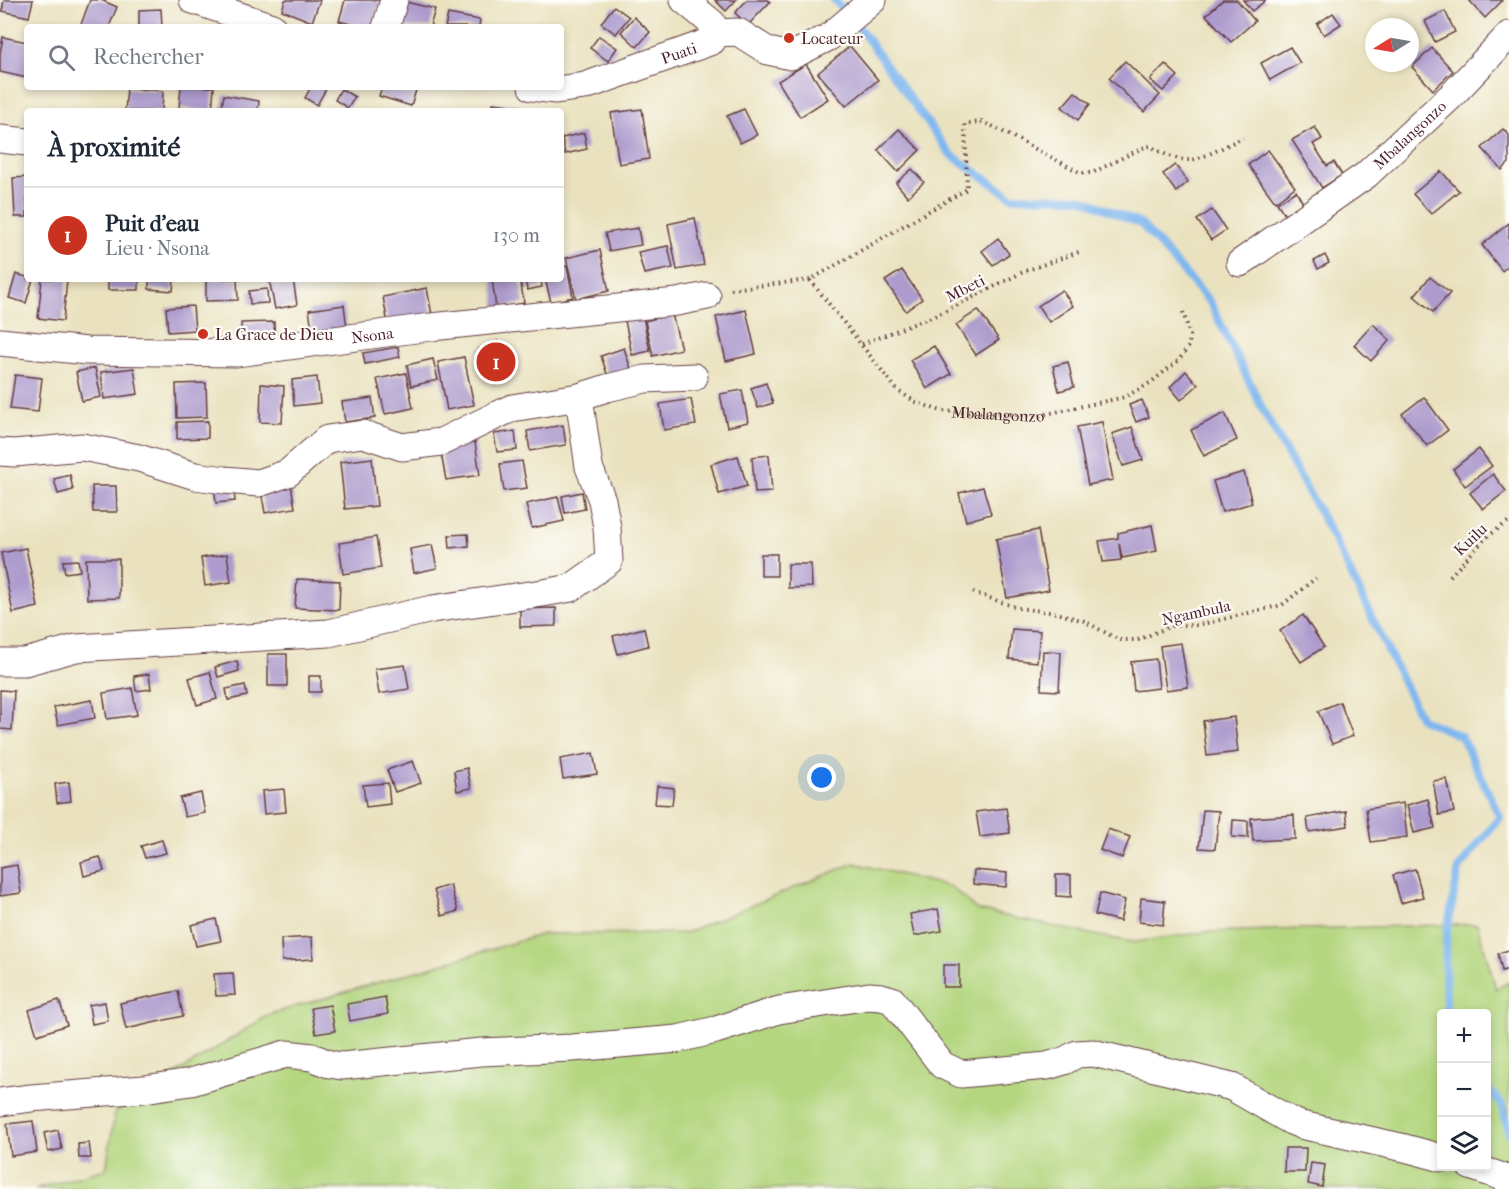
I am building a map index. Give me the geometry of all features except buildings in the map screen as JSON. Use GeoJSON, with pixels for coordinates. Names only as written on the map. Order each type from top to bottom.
{"type":"FeatureCollection","features":[{"type":"Feature","properties":{"kind":"street"},"geometry":{"type":"LineString","coordinates":[[193,0],[263,24]]}},
{"type":"Feature","properties":{"kind":"street"},"geometry":{"type":"LineString","coordinates":[[387,24],[394,0]]}},
{"type":"Feature","properties":{"kind":"street"},"geometry":{"type":"LineString","coordinates":[[684,0],[712,23],[716,33]]}},
{"type":"Feature","properties":{"kind":"street","name":"Puati"},"geometry":{"type":"LineString","coordinates":[[564,89],[585,86],[712,41],[716,33],[738,32],[768,51],[791,56],[829,37],[859,12]]}},
{"type":"Feature","properties":{"kind":"street","name":"Mbalangonzo"},"geometry":{"type":"LineString","coordinates":[[1240,263],[1366,175],[1450,98],[1509,35]]}},
{"type":"Feature","properties":{"kind":"street"},"geometry":{"type":"LineString","coordinates":[[0,139],[24,142]]}},
{"type":"Feature","properties":{"kind":"street","name":"Nsona"},"geometry":{"type":"LineString","coordinates":[[0,342],[87,351],[237,353],[431,327],[677,302],[707,296]]}},
{"type":"Feature","properties":{"kind":"street"},"geometry":{"type":"LineString","coordinates":[[0,452],[14,453],[82,447],[139,458],[195,476],[259,483],[288,473],[327,439],[363,434],[402,447],[441,442],[512,408],[579,397],[645,379],[694,377]]}},
{"type":"Feature","properties":{"kind":"street"},"geometry":{"type":"LineString","coordinates":[[0,662],[25,662],[76,648],[329,633],[432,609],[571,588],[609,561],[607,527],[602,500],[590,467],[579,397]]}},
{"type":"Feature","properties":{"kind":"street"},"geometry":{"type":"LineString","coordinates":[[0,1102],[144,1089],[191,1082],[286,1054],[312,1057],[328,1064],[342,1066],[481,1052],[572,1048],[678,1039],[716,1030],[779,1010],[869,996],[892,1000],[942,1065],[961,1074],[1047,1066],[1077,1054],[1093,1053],[1232,1087],[1301,1125],[1437,1157]]}},
{"type":"Feature","properties":{"kind":"street"},"geometry":{"type":"LineString","coordinates":[[1483,1171],[1509,1181]]}},
{"type":"Feature","properties":{"kind":"path"},"geometry":{"type":"LineString","coordinates":[[707,296],[728,289],[810,280],[967,189],[965,124],[981,122],[987,124],[1082,173],[1092,173],[1142,148],[1151,146],[1173,156],[1194,159],[1243,138]]}},
{"type":"Feature","properties":{"kind":"path","name":"Mbeti"},"geometry":{"type":"LineString","coordinates":[[862,344],[944,312],[1025,271],[1079,252]]}},
{"type":"Feature","properties":{"kind":"path","name":"Mbalangonzo"},"geometry":{"type":"LineString","coordinates":[[810,280],[898,391],[916,402],[941,411],[1037,416],[1125,397],[1150,383],[1178,361],[1189,346],[1190,335],[1183,312]]}},
{"type":"Feature","properties":{"kind":"path","name":"Kuilu"},"geometry":{"type":"LineString","coordinates":[[1450,576],[1487,537],[1509,521]]}},
{"type":"Feature","properties":{"kind":"path","name":"Ngambula"},"geometry":{"type":"LineString","coordinates":[[973,592],[1018,608],[1057,613],[1084,621],[1119,640],[1138,640],[1171,626],[1199,625],[1282,605],[1316,578]]}},
{"type":"Feature","properties":{"kind":"green space"},"geometry":{"type":"Polygon","coordinates":[[[854,863],[951,887],[977,910],[1134,942],[1206,932],[1477,924],[1496,989],[1509,982],[1509,1189],[34,1189],[106,1169],[115,1112],[270,1014],[543,934],[685,933],[854,863]]]}},
{"type":"Feature","properties":{"kind":"waterway"},"geometry":{"type":"LineString","coordinates":[[834,0],[856,23],[950,154],[1012,197],[1080,198],[1141,224],[1210,302],[1265,414],[1332,535],[1421,719],[1461,736],[1500,817],[1459,868],[1447,931],[1446,1009]]}},
{"type":"Feature","properties":{"kind":"waterway"},"geometry":{"type":"LineString","coordinates":[[1491,1092],[1502,1105],[1509,1133]]}},
{"type":"Feature","properties":{"kind":"place","name":"Locateur"},"geometry":{"type":"Point","coordinates":[789,38]}},
{"type":"Feature","properties":{"kind":"place","name":"La Grace de Dieu"},"geometry":{"type":"Point","coordinates":[203,334]}},
{"type":"Feature","properties":{"kind":"place","name":"Puit d'eau"},"geometry":{"type":"Point","coordinates":[496,362]}}]}
